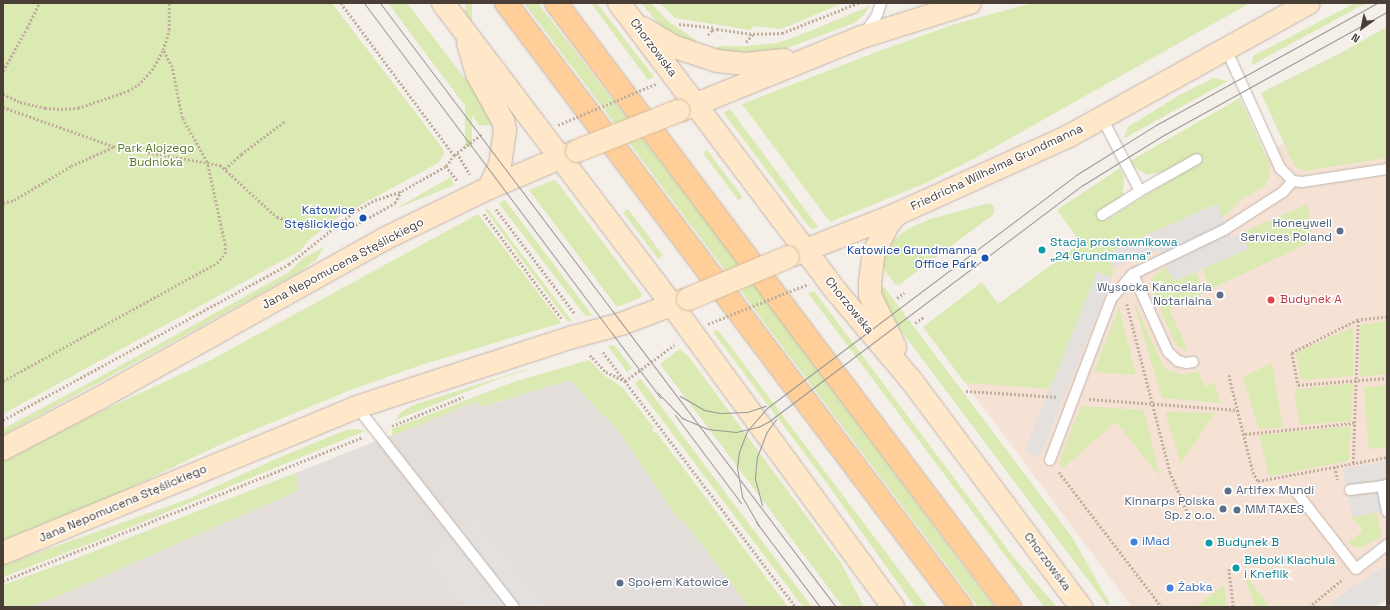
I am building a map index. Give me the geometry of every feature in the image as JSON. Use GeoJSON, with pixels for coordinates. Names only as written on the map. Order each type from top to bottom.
{"type":"FeatureCollection","features":[{"type":"Feature","properties":{"kind":"main road"},"geometry":{"type":"LineString","coordinates":[[443,3],[465,32],[569,154],[680,302],[892,607]]}},
{"type":"Feature","properties":{"kind":"main road"},"geometry":{"type":"LineString","coordinates":[[506,3],[961,607]]}},
{"type":"Feature","properties":{"kind":"main road"},"geometry":{"type":"LineString","coordinates":[[556,3],[1010,607]]}},
{"type":"Feature","properties":{"kind":"main road"},"geometry":{"type":"LineString","coordinates":[[687,108],[862,38],[970,3]]}},
{"type":"Feature","properties":{"kind":"main road","name":"Friedricha Wilhelma Grundmanna"},"geometry":{"type":"LineString","coordinates":[[680,302],[898,214],[1026,157],[1102,118],[1309,3]]}},
{"type":"Feature","properties":{"kind":"main road"},"geometry":{"type":"LineString","coordinates":[[624,10],[651,34],[675,47],[717,61],[745,64],[819,54]]}},
{"type":"Feature","properties":{"kind":"main road","name":"Chorzowska"},"geometry":{"type":"LineString","coordinates":[[624,10],[687,108],[797,254],[836,290],[911,380],[1081,607]]}},
{"type":"Feature","properties":{"kind":"main road"},"geometry":{"type":"LineString","coordinates":[[465,32],[477,74],[503,121],[505,130],[500,165],[485,190]]}},
{"type":"Feature","properties":{"kind":"main road","name":"Jana Nepomucena Stęślickiego"},"geometry":{"type":"LineString","coordinates":[[3,449],[105,395],[384,239],[485,190],[569,154],[687,108]]}},
{"type":"Feature","properties":{"kind":"main road"},"geometry":{"type":"LineString","coordinates":[[898,214],[887,226],[874,252],[870,295],[911,380]]}},
{"type":"Feature","properties":{"kind":"main road","name":"Jana Nepomucena Stęślickiego"},"geometry":{"type":"LineString","coordinates":[[3,553],[357,406],[573,337],[621,324],[680,302]]}},
{"type":"Feature","properties":{"kind":"lane"},"geometry":{"type":"LineString","coordinates":[[862,38],[877,15],[881,3]]}},
{"type":"Feature","properties":{"kind":"lane"},"geometry":{"type":"LineString","coordinates":[[1226,49],[1280,168],[1293,181],[1302,182],[1387,169]]}},
{"type":"Feature","properties":{"kind":"lane"},"geometry":{"type":"LineString","coordinates":[[1102,118],[1140,191]]}},
{"type":"Feature","properties":{"kind":"lane"},"geometry":{"type":"LineString","coordinates":[[1102,215],[1140,191],[1197,159]]}},
{"type":"Feature","properties":{"kind":"lane"},"geometry":{"type":"LineString","coordinates":[[1050,460],[1111,298],[1133,274],[1224,230],[1282,192],[1293,181]]}},
{"type":"Feature","properties":{"kind":"lane"},"geometry":{"type":"LineString","coordinates":[[1133,274],[1168,352],[1178,361],[1186,363],[1193,362]]}},
{"type":"Feature","properties":{"kind":"lane"},"geometry":{"type":"LineString","coordinates":[[357,406],[514,607]]}},
{"type":"Feature","properties":{"kind":"lane"},"geometry":{"type":"LineString","coordinates":[[1350,490],[1384,486],[1387,512]]}},
{"type":"Feature","properties":{"kind":"lane"},"geometry":{"type":"LineString","coordinates":[[1297,493],[1356,569],[1387,545]]}},
{"type":"Feature","properties":{"kind":"path"},"geometry":{"type":"LineString","coordinates":[[3,71],[39,3]]}},
{"type":"Feature","properties":{"kind":"path"},"geometry":{"type":"LineString","coordinates":[[3,94],[20,102],[45,108],[78,108],[128,91],[138,85],[152,70],[162,50],[169,30],[169,3]]}},
{"type":"Feature","properties":{"kind":"path"},"geometry":{"type":"LineString","coordinates":[[341,3],[454,155]]}},
{"type":"Feature","properties":{"kind":"path"},"geometry":{"type":"LineString","coordinates":[[683,23],[753,34],[772,35],[788,32],[858,3]]}},
{"type":"Feature","properties":{"kind":"path"},"geometry":{"type":"LineString","coordinates":[[706,39],[710,32],[717,29]]}},
{"type":"Feature","properties":{"kind":"path"},"geometry":{"type":"LineString","coordinates":[[3,381],[223,258],[225,245],[207,162],[182,118],[172,67],[162,50]]}},
{"type":"Feature","properties":{"kind":"path"},"geometry":{"type":"LineString","coordinates":[[558,125],[658,83]]}},
{"type":"Feature","properties":{"kind":"path"},"geometry":{"type":"LineString","coordinates":[[3,107],[113,146],[220,165],[277,217],[292,222],[316,226],[326,224]]}},
{"type":"Feature","properties":{"kind":"path"},"geometry":{"type":"LineString","coordinates":[[225,169],[241,154],[285,121]]}},
{"type":"Feature","properties":{"kind":"path"},"geometry":{"type":"LineString","coordinates":[[3,420],[289,264],[352,214],[373,202],[402,191],[446,166],[457,152],[482,133]]}},
{"type":"Feature","properties":{"kind":"path"},"geometry":{"type":"LineString","coordinates":[[3,203],[14,200],[71,166],[113,146]]}},
{"type":"Feature","properties":{"kind":"path"},"geometry":{"type":"LineString","coordinates":[[457,152],[578,319]]}},
{"type":"Feature","properties":{"kind":"path"},"geometry":{"type":"LineString","coordinates":[[446,166],[460,184]]}},
{"type":"Feature","properties":{"kind":"path"},"geometry":{"type":"LineString","coordinates":[[339,225],[352,227],[395,203],[402,191]]}},
{"type":"Feature","properties":{"kind":"path"},"geometry":{"type":"LineString","coordinates":[[482,212],[564,322]]}},
{"type":"Feature","properties":{"kind":"path"},"geometry":{"type":"LineString","coordinates":[[708,324],[808,284]]}},
{"type":"Feature","properties":{"kind":"path"},"geometry":{"type":"LineString","coordinates":[[1122,286],[1170,472],[1190,518]]}},
{"type":"Feature","properties":{"kind":"path"},"geometry":{"type":"LineString","coordinates":[[897,298],[904,293]]}},
{"type":"Feature","properties":{"kind":"path"},"geometry":{"type":"LineString","coordinates":[[915,323],[924,317]]}},
{"type":"Feature","properties":{"kind":"path"},"geometry":{"type":"LineString","coordinates":[[1387,317],[1358,320],[1292,353],[1298,385],[1387,378]]}},
{"type":"Feature","properties":{"kind":"path"},"geometry":{"type":"LineString","coordinates":[[1353,464],[1358,320]]}},
{"type":"Feature","properties":{"kind":"path"},"geometry":{"type":"LineString","coordinates":[[625,381],[674,345]]}},
{"type":"Feature","properties":{"kind":"path"},"geometry":{"type":"LineString","coordinates":[[600,348],[796,607]]}},
{"type":"Feature","properties":{"kind":"path"},"geometry":{"type":"LineString","coordinates":[[587,351],[606,372],[625,381]]}},
{"type":"Feature","properties":{"kind":"path"},"geometry":{"type":"LineString","coordinates":[[583,358],[590,356]]}},
{"type":"Feature","properties":{"kind":"path"},"geometry":{"type":"LineString","coordinates":[[1229,376],[1245,434],[1253,472],[1258,481],[1387,457]]}},
{"type":"Feature","properties":{"kind":"path"},"geometry":{"type":"LineString","coordinates":[[966,391],[1238,410]]}},
{"type":"Feature","properties":{"kind":"path"},"geometry":{"type":"LineString","coordinates":[[3,581],[74,554],[466,396]]}},
{"type":"Feature","properties":{"kind":"path"},"geometry":{"type":"LineString","coordinates":[[1245,434],[1354,424]]}},
{"type":"Feature","properties":{"kind":"path"},"geometry":{"type":"LineString","coordinates":[[1050,460],[1162,607]]}},
{"type":"Feature","properties":{"kind":"path"},"geometry":{"type":"LineString","coordinates":[[1229,569],[1234,607]]}},
{"type":"Feature","properties":{"kind":"path"},"geometry":{"type":"LineString","coordinates":[[1309,607],[1356,569]]}},
{"type":"Feature","properties":{"kind":"shaded area"},"geometry":{"type":"Polygon","coordinates":[[[1387,90],[1387,564],[1350,588],[1326,607],[1132,607],[965,383],[1050,389],[1097,272],[1112,278],[1113,268],[1107,253],[1217,204],[1223,218],[1242,199],[1267,182],[1270,165],[1265,153],[1343,111],[1387,90]]]}},
{"type":"Feature","properties":{"kind":"shaded area"},"geometry":{"type":"Polygon","coordinates":[[[1217,204],[1231,237],[1241,233],[1248,249],[1174,281],[1159,250],[1113,268],[1107,253],[1217,204]]]}},
{"type":"Feature","properties":{"kind":"shaded area"},"geometry":{"type":"Polygon","coordinates":[[[1097,272],[1112,278],[1039,458],[1024,452],[1097,272]]]}},
{"type":"Feature","properties":{"kind":"shaded area"},"geometry":{"type":"Polygon","coordinates":[[[570,380],[617,429],[680,520],[682,519],[749,607],[3,607],[3,585],[67,562],[477,401],[482,407],[570,380]]]}},
{"type":"Feature","properties":{"kind":"shaded area"},"geometry":{"type":"Polygon","coordinates":[[[1387,461],[1387,511],[1352,517],[1343,469],[1387,461]]]}},
{"type":"Feature","properties":{"kind":"shaded area"},"geometry":{"type":"Polygon","coordinates":[[[475,517],[544,607],[463,607],[424,556],[475,517]]]}},
{"type":"Feature","properties":{"kind":"shaded area"},"geometry":{"type":"Polygon","coordinates":[[[1387,564],[1387,599],[1375,607],[1326,607],[1350,588],[1387,564]]]}},
{"type":"Feature","properties":{"kind":"green space","name":"Park Alojzego Budnioka"},"geometry":{"type":"Polygon","coordinates":[[[3,3],[332,3],[443,149],[444,154],[438,163],[335,219],[308,241],[300,251],[3,414],[3,3]]]}},
{"type":"Feature","properties":{"kind":"green space"},"geometry":{"type":"Polygon","coordinates":[[[388,3],[407,3],[485,105],[494,124],[480,126],[388,3]]]}},
{"type":"Feature","properties":{"kind":"green space"},"geometry":{"type":"Polygon","coordinates":[[[465,3],[472,3],[472,147],[465,147],[465,3]]]}},
{"type":"Feature","properties":{"kind":"green space"},"geometry":{"type":"Polygon","coordinates":[[[524,3],[538,3],[720,239],[994,607],[978,607],[524,3]]]}},
{"type":"Feature","properties":{"kind":"green space"},"geometry":{"type":"Polygon","coordinates":[[[591,3],[597,3],[654,77],[648,80],[591,3]]]}},
{"type":"Feature","properties":{"kind":"green space"},"geometry":{"type":"Polygon","coordinates":[[[641,3],[651,3],[668,21],[696,40],[695,46],[664,29],[641,3]]]}},
{"type":"Feature","properties":{"kind":"green space"},"geometry":{"type":"Polygon","coordinates":[[[660,3],[843,3],[781,29],[754,26],[750,30],[675,18],[660,3]]]}},
{"type":"Feature","properties":{"kind":"green space"},"geometry":{"type":"Polygon","coordinates":[[[1033,3],[1250,3],[979,156],[926,183],[830,222],[742,104],[879,51],[958,23],[1033,3]]]}},
{"type":"Feature","properties":{"kind":"green space"},"geometry":{"type":"Polygon","coordinates":[[[1355,3],[1366,3],[1252,65],[1253,56],[1355,3]]]}},
{"type":"Feature","properties":{"kind":"green space"},"geometry":{"type":"Polygon","coordinates":[[[870,6],[864,15],[854,23],[774,53],[755,56],[712,51],[719,46],[747,46],[777,43],[803,34],[870,6]]]}},
{"type":"Feature","properties":{"kind":"green space"},"geometry":{"type":"Polygon","coordinates":[[[1387,27],[1387,158],[1303,171],[1294,165],[1261,93],[1337,55],[1387,27]]]}},
{"type":"Feature","properties":{"kind":"green space"},"geometry":{"type":"Polygon","coordinates":[[[1214,78],[1228,81],[1123,139],[1128,127],[1181,94],[1214,78]]]}},
{"type":"Feature","properties":{"kind":"green space"},"geometry":{"type":"Polygon","coordinates":[[[1240,98],[1270,165],[1269,177],[1264,187],[1242,199],[1223,218],[1216,204],[1107,253],[1113,268],[1112,278],[1097,272],[1050,389],[965,383],[923,327],[982,282],[998,304],[1081,243],[1057,210],[1120,168],[1124,177],[1123,194],[1117,200],[1100,211],[1105,221],[1201,161],[1197,154],[1169,170],[1148,175],[1138,170],[1130,161],[1240,98]]]}},
{"type":"Feature","properties":{"kind":"green space"},"geometry":{"type":"Polygon","coordinates":[[[730,109],[818,227],[813,229],[809,227],[725,115],[724,112],[730,109]]]}},
{"type":"Feature","properties":{"kind":"green space"},"geometry":{"type":"Polygon","coordinates":[[[707,150],[743,197],[739,200],[703,153],[707,150]]]}},
{"type":"Feature","properties":{"kind":"green space"},"geometry":{"type":"Polygon","coordinates":[[[451,177],[454,185],[393,210],[451,177]]]}},
{"type":"Feature","properties":{"kind":"green space"},"geometry":{"type":"Polygon","coordinates":[[[554,180],[642,294],[640,298],[617,307],[529,190],[554,180]]]}},
{"type":"Feature","properties":{"kind":"green space"},"geometry":{"type":"Polygon","coordinates":[[[505,200],[592,315],[586,316],[583,313],[507,214],[499,203],[505,200]]]}},
{"type":"Feature","properties":{"kind":"green space"},"geometry":{"type":"Polygon","coordinates":[[[990,203],[994,206],[994,214],[899,285],[895,284],[883,268],[879,267],[889,244],[906,230],[930,219],[990,203]]]}},
{"type":"Feature","properties":{"kind":"green space"},"geometry":{"type":"Polygon","coordinates":[[[1308,204],[1313,241],[1211,289],[1202,269],[1248,249],[1241,233],[1308,204]]]}},
{"type":"Feature","properties":{"kind":"green space"},"geometry":{"type":"Polygon","coordinates":[[[488,209],[572,321],[568,322],[485,210],[488,209]]]}},
{"type":"Feature","properties":{"kind":"green space"},"geometry":{"type":"Polygon","coordinates":[[[628,209],[663,255],[658,259],[623,213],[628,209]]]}},
{"type":"Feature","properties":{"kind":"green space"},"geometry":{"type":"Polygon","coordinates":[[[478,214],[561,323],[424,364],[348,391],[230,440],[115,495],[3,540],[3,462],[87,418],[209,361],[478,214]]]}},
{"type":"Feature","properties":{"kind":"green space"},"geometry":{"type":"Polygon","coordinates":[[[324,247],[317,259],[300,272],[3,435],[3,429],[289,272],[303,258],[324,247]]]}},
{"type":"Feature","properties":{"kind":"green space"},"geometry":{"type":"Polygon","coordinates":[[[1167,267],[1174,281],[1196,272],[1205,292],[1169,309],[1188,350],[1179,347],[1175,343],[1151,288],[1153,276],[1167,267]]]}},
{"type":"Feature","properties":{"kind":"green space"},"geometry":{"type":"Polygon","coordinates":[[[878,285],[884,287],[1072,537],[1110,604],[1107,605],[890,316],[878,285]]]}},
{"type":"Feature","properties":{"kind":"green space"},"geometry":{"type":"Polygon","coordinates":[[[814,291],[1014,558],[1057,607],[1044,607],[808,293],[814,291]]]}},
{"type":"Feature","properties":{"kind":"green space"},"geometry":{"type":"Polygon","coordinates":[[[1132,297],[1162,364],[1167,370],[1183,375],[1198,371],[1205,387],[1215,382],[1220,403],[1162,398],[1132,297]]]}},
{"type":"Feature","properties":{"kind":"green space"},"geometry":{"type":"Polygon","coordinates":[[[1119,307],[1136,375],[1094,372],[1119,307]]]}},
{"type":"Feature","properties":{"kind":"green space"},"geometry":{"type":"Polygon","coordinates":[[[1387,321],[1387,374],[1359,377],[1360,325],[1387,321]]]}},
{"type":"Feature","properties":{"kind":"green space"},"geometry":{"type":"Polygon","coordinates":[[[1353,327],[1353,376],[1301,380],[1296,353],[1353,327]]]}},
{"type":"Feature","properties":{"kind":"green space"},"geometry":{"type":"Polygon","coordinates":[[[718,330],[927,607],[915,607],[826,482],[713,332],[718,330]]]}},
{"type":"Feature","properties":{"kind":"green space"},"geometry":{"type":"Polygon","coordinates":[[[614,345],[632,368],[627,372],[608,346],[614,345]]]}},
{"type":"Feature","properties":{"kind":"green space"},"geometry":{"type":"Polygon","coordinates":[[[680,349],[689,357],[841,563],[864,607],[843,607],[660,364],[680,349]]]}},
{"type":"Feature","properties":{"kind":"green space"},"geometry":{"type":"Polygon","coordinates":[[[589,360],[605,376],[622,387],[654,428],[652,430],[654,433],[656,432],[788,607],[749,607],[682,519],[680,521],[617,429],[570,380],[481,407],[477,401],[392,436],[392,429],[513,382],[589,360]]]}},
{"type":"Feature","properties":{"kind":"green space"},"geometry":{"type":"Polygon","coordinates":[[[1272,363],[1283,427],[1259,429],[1243,377],[1272,363]]]}},
{"type":"Feature","properties":{"kind":"green space"},"geometry":{"type":"Polygon","coordinates":[[[527,369],[498,379],[396,420],[400,413],[413,405],[527,369]]]}},
{"type":"Feature","properties":{"kind":"green space"},"geometry":{"type":"Polygon","coordinates":[[[640,378],[812,607],[803,607],[635,384],[640,378]]]}},
{"type":"Feature","properties":{"kind":"green space"},"geometry":{"type":"Polygon","coordinates":[[[1353,383],[1351,421],[1300,425],[1294,390],[1353,383]]]}},
{"type":"Feature","properties":{"kind":"green space"},"geometry":{"type":"Polygon","coordinates":[[[1387,385],[1387,448],[1369,449],[1364,387],[1387,385]]]}},
{"type":"Feature","properties":{"kind":"green space"},"geometry":{"type":"Polygon","coordinates":[[[1081,406],[1144,410],[1160,477],[1116,422],[1063,468],[1060,463],[1061,457],[1081,406]]]}},
{"type":"Feature","properties":{"kind":"green space"},"geometry":{"type":"Polygon","coordinates":[[[1165,412],[1215,413],[1181,464],[1165,412]]]}},
{"type":"Feature","properties":{"kind":"green space"},"geometry":{"type":"Polygon","coordinates":[[[1351,426],[1349,461],[1269,476],[1259,435],[1351,426]]]}},
{"type":"Feature","properties":{"kind":"green space"},"geometry":{"type":"Polygon","coordinates":[[[357,429],[365,431],[99,540],[3,577],[3,565],[191,498],[280,457],[346,430],[357,429]]]}},
{"type":"Feature","properties":{"kind":"green space"},"geometry":{"type":"Polygon","coordinates":[[[296,473],[297,491],[59,596],[28,607],[3,607],[3,585],[67,562],[296,473]]]}},
{"type":"Feature","properties":{"kind":"green space"},"geometry":{"type":"Polygon","coordinates":[[[1377,513],[1381,533],[1380,538],[1360,548],[1352,546],[1348,542],[1363,531],[1352,517],[1377,513]]]}},
{"type":"Feature","properties":{"kind":"green space"},"geometry":{"type":"Polygon","coordinates":[[[1244,573],[1270,607],[1255,607],[1244,573]]]}},
{"type":"Feature","properties":{"kind":"green space"},"geometry":{"type":"Polygon","coordinates":[[[1224,585],[1226,607],[1195,607],[1224,585]]]}},
{"type":"Feature","properties":{"kind":"tram line"},"geometry":{"type":"LineString","coordinates":[[364,3],[661,398]]}},
{"type":"Feature","properties":{"kind":"tram line"},"geometry":{"type":"LineString","coordinates":[[380,3],[836,607]]}},
{"type":"Feature","properties":{"kind":"tram line"},"geometry":{"type":"LineString","coordinates":[[759,526],[742,496],[737,468],[739,452],[747,431],[767,408],[1076,175],[1156,125],[1377,3]]}},
{"type":"Feature","properties":{"kind":"tram line"},"geometry":{"type":"LineString","coordinates":[[658,393],[682,418],[708,429],[736,432],[758,427],[768,422],[1083,185],[1162,136],[1387,12]]}},
{"type":"Feature","properties":{"kind":"tram line"},"geometry":{"type":"LineString","coordinates":[[680,396],[704,410],[720,413],[747,412],[766,406]]}},
{"type":"Feature","properties":{"kind":"tram line"},"geometry":{"type":"LineString","coordinates":[[675,415],[741,503]]}},
{"type":"Feature","properties":{"kind":"tram line"},"geometry":{"type":"LineString","coordinates":[[762,505],[755,478],[757,457],[766,433],[776,419]]}},
{"type":"Feature","properties":{"kind":"tram line"},"geometry":{"type":"LineString","coordinates":[[756,522],[820,607]]}},
{"type":"Feature","properties":{"kind":"place","name":"Katowice Stęślickiego"},"geometry":{"type":"Point","coordinates":[363,218]}},
{"type":"Feature","properties":{"kind":"place","name":"Honeywell Services Poland"},"geometry":{"type":"Point","coordinates":[1340,231]}},
{"type":"Feature","properties":{"kind":"place","name":"Stacja prostownikowa „24 Grundmanna”"},"geometry":{"type":"Point","coordinates":[1042,250]}},
{"type":"Feature","properties":{"kind":"place","name":"Katowice Grundmanna Office Park"},"geometry":{"type":"Point","coordinates":[985,258]}},
{"type":"Feature","properties":{"kind":"place","name":"Wysocka Kancelaria Notarialna"},"geometry":{"type":"Point","coordinates":[1220,295]}},
{"type":"Feature","properties":{"kind":"place","name":"Budynek A"},"geometry":{"type":"Point","coordinates":[1271,300]}},
{"type":"Feature","properties":{"kind":"place","name":"Artifex Mundi"},"geometry":{"type":"Point","coordinates":[1228,491]}},
{"type":"Feature","properties":{"kind":"place","name":"Kinnarps Polska Sp. z o.o."},"geometry":{"type":"Point","coordinates":[1223,509]}},
{"type":"Feature","properties":{"kind":"place","name":"MM TAXES"},"geometry":{"type":"Point","coordinates":[1237,510]}},
{"type":"Feature","properties":{"kind":"place","name":"iMad"},"geometry":{"type":"Point","coordinates":[1134,542]}},
{"type":"Feature","properties":{"kind":"place","name":"Budynek B"},"geometry":{"type":"Point","coordinates":[1209,543]}},
{"type":"Feature","properties":{"kind":"place","name":"Beboki Klachula i Kneflik"},"geometry":{"type":"Point","coordinates":[1236,568]}},
{"type":"Feature","properties":{"kind":"place","name":"Społem Katowice"},"geometry":{"type":"Point","coordinates":[620,583]}},
{"type":"Feature","properties":{"kind":"place","name":"Żabka"},"geometry":{"type":"Point","coordinates":[1170,588]}}]}
